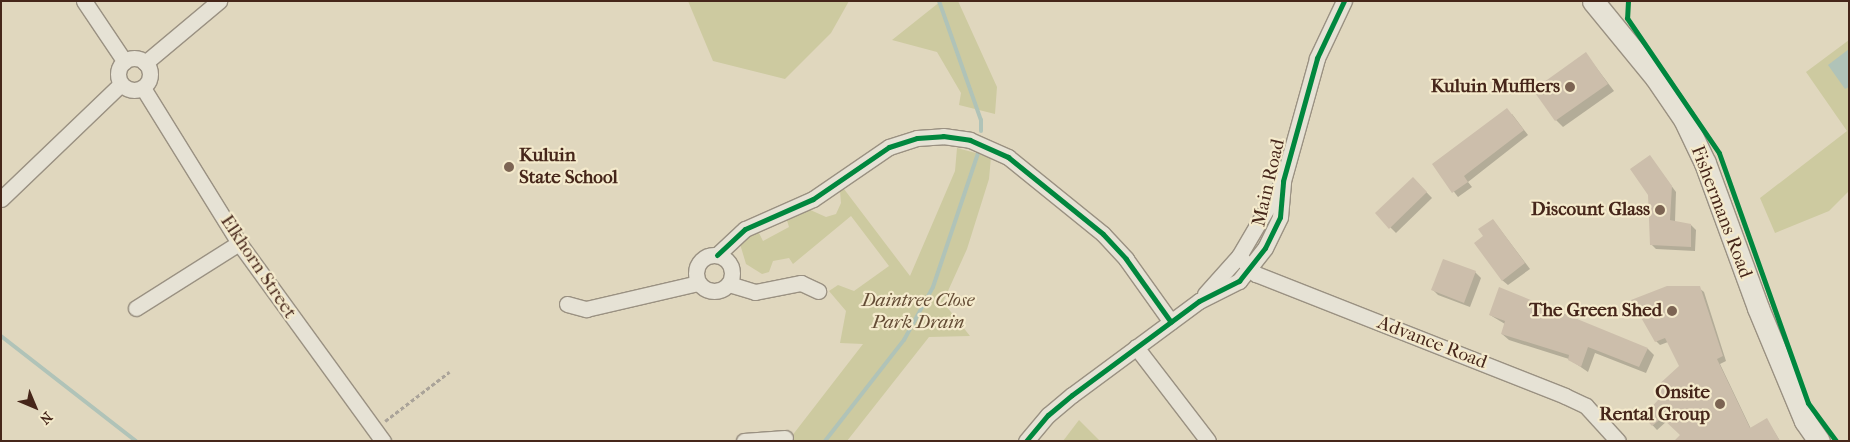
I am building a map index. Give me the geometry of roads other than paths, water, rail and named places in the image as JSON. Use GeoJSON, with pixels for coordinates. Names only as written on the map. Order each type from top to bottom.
{"type":"FeatureCollection","features":[{"type":"Feature","properties":{"kind":"main road","name":"Fishermans Road"},"geometry":{"type":"LineString","coordinates":[[1599,4],[1656,78],[1684,119],[1705,163],[1758,308],[1804,421],[1819,441]]}},
{"type":"Feature","properties":{"kind":"street"},"geometry":{"type":"LineString","coordinates":[[84,1],[125,62]]}},
{"type":"Feature","properties":{"kind":"street"},"geometry":{"type":"LineString","coordinates":[[145,62],[219,1]]}},
{"type":"Feature","properties":{"kind":"street","name":"Main Road"},"geometry":{"type":"LineString","coordinates":[[1026,441],[1048,415],[1199,301],[1239,281],[1251,269],[1265,248],[1280,217],[1283,181],[1317,58],[1344,1]]}},
{"type":"Feature","properties":{"kind":"street"},"geometry":{"type":"LineString","coordinates":[[135,58],[145,62],[150,76],[143,88],[129,89],[121,84],[118,74],[125,62],[135,58]]}},
{"type":"Feature","properties":{"kind":"street"},"geometry":{"type":"LineString","coordinates":[[4,190],[121,84]]}},
{"type":"Feature","properties":{"kind":"street","name":"Elkhorn Street"},"geometry":{"type":"LineString","coordinates":[[143,88],[239,243],[383,441]]}},
{"type":"Feature","properties":{"kind":"street"},"geometry":{"type":"LineString","coordinates":[[818,291],[801,283],[755,292],[729,284],[713,292],[698,282],[696,271],[701,260],[717,255],[746,229],[813,199],[889,146],[926,138],[970,140],[1008,157],[1103,234],[1126,259],[1170,322]]}},
{"type":"Feature","properties":{"kind":"street","name":"Main Road"},"geometry":{"type":"LineString","coordinates":[[1199,301],[1239,256],[1283,181]]}},
{"type":"Feature","properties":{"kind":"street"},"geometry":{"type":"LineString","coordinates":[[136,308],[239,243]]}},
{"type":"Feature","properties":{"kind":"street"},"geometry":{"type":"LineString","coordinates":[[717,255],[731,266],[729,284]]}},
{"type":"Feature","properties":{"kind":"street","name":"Advance Road"},"geometry":{"type":"LineString","coordinates":[[1239,256],[1251,269],[1264,277],[1586,406],[1618,441]]}},
{"type":"Feature","properties":{"kind":"street"},"geometry":{"type":"LineString","coordinates":[[567,304],[586,309],[698,282]]}},
{"type":"Feature","properties":{"kind":"street"},"geometry":{"type":"LineString","coordinates":[[1136,348],[1208,441]]}},
{"type":"Feature","properties":{"kind":"street"},"geometry":{"type":"LineString","coordinates":[[744,441],[784,438]]}},
{"type":"Feature","properties":{"kind":"waterway","name":"Daintree Close Park Drain"},"geometry":{"type":"LineString","coordinates":[[939,1],[981,120],[981,131]]}},
{"type":"Feature","properties":{"kind":"waterway","name":"Daintree Close Park Drain"},"geometry":{"type":"LineString","coordinates":[[825,441],[904,340],[933,287],[978,153]]}},
{"type":"Feature","properties":{"kind":"waterway"},"geometry":{"type":"LineString","coordinates":[[1,336],[136,441]]}},
{"type":"Feature","properties":{"kind":"place","name":"Kuluin Mufflers"},"geometry":{"type":"Point","coordinates":[1570,87]}},
{"type":"Feature","properties":{"kind":"place","name":"Kuluin State School"},"geometry":{"type":"Point","coordinates":[509,167]}},
{"type":"Feature","properties":{"kind":"place","name":"Discount Glass"},"geometry":{"type":"Point","coordinates":[1660,210]}},
{"type":"Feature","properties":{"kind":"place","name":"The Green Shed"},"geometry":{"type":"Point","coordinates":[1672,311]}},
{"type":"Feature","properties":{"kind":"place","name":"Onsite Rental Group"},"geometry":{"type":"Point","coordinates":[1720,404]}}]}
